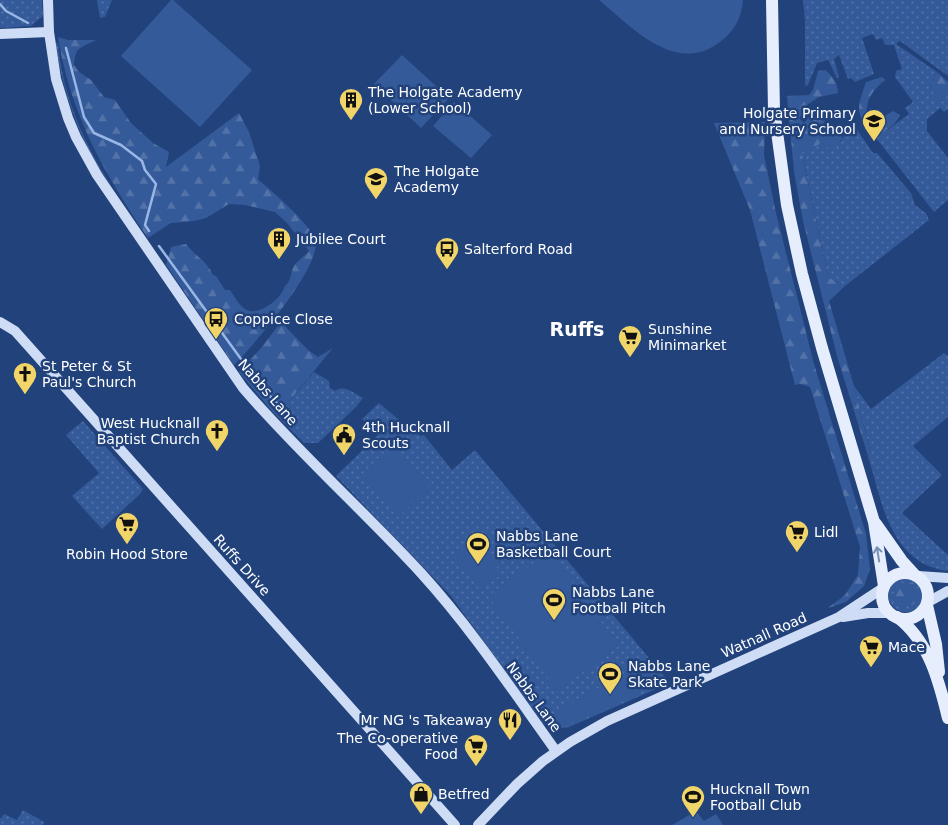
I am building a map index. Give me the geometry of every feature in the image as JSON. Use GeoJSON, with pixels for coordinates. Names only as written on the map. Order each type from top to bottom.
{"type":"FeatureCollection","features":[{"type":"Feature","properties":{"kind":"main road"},"geometry":{"type":"LineString","coordinates":[[772,0],[774,110],[787,205],[802,274],[874,522],[884,587],[883,601],[893,615],[909,627],[918,639],[926,652],[941,689]]}},
{"type":"Feature","properties":{"kind":"main road"},"geometry":{"type":"LineString","coordinates":[[874,522],[902,561],[924,581],[928,588],[928,604],[936,644],[941,689],[948,718]]}},
{"type":"Feature","properties":{"kind":"main road"},"geometry":{"type":"LineString","coordinates":[[884,587],[887,581],[896,574],[905,572],[915,574]]}},
{"type":"Feature","properties":{"kind":"main road"},"geometry":{"type":"LineString","coordinates":[[893,615],[910,619],[922,612],[928,604]]}},
{"type":"Feature","properties":{"kind":"street","name":"Nabbs Lane"},"geometry":{"type":"LineString","coordinates":[[48,0],[49,32],[56,79],[68,118],[96,175],[231,372],[264,412],[394,544],[447,603],[556,751]]}},
{"type":"Feature","properties":{"kind":"street"},"geometry":{"type":"LineString","coordinates":[[0,34],[49,32]]}},
{"type":"Feature","properties":{"kind":"street","name":"Ruffs Drive"},"geometry":{"type":"LineString","coordinates":[[4,324],[21,337],[455,825]]}},
{"type":"Feature","properties":{"kind":"street"},"geometry":{"type":"LineString","coordinates":[[915,574],[948,578]]}},
{"type":"Feature","properties":{"kind":"street","name":"Watnall Road"},"geometry":{"type":"LineString","coordinates":[[478,825],[517,784],[556,751],[607,722],[839,617],[884,587]]}},
{"type":"Feature","properties":{"kind":"street"},"geometry":{"type":"LineString","coordinates":[[928,604],[948,591]]}},
{"type":"Feature","properties":{"kind":"street","name":"Watnall Road"},"geometry":{"type":"LineString","coordinates":[[839,617],[868,613],[893,615]]}},
{"type":"Feature","properties":{"kind":"green space"},"geometry":{"type":"Polygon","coordinates":[[[0,0],[42,0],[43,16],[31,26],[0,28],[0,0]]]}},
{"type":"Feature","properties":{"kind":"green space"},"geometry":{"type":"Polygon","coordinates":[[[97,0],[112,0],[105,17],[100,18],[97,0]]]}},
{"type":"Feature","properties":{"kind":"green space"},"geometry":{"type":"Polygon","coordinates":[[[171,0],[252,70],[200,127],[121,56],[171,0]]]}},
{"type":"Feature","properties":{"kind":"green space"},"geometry":{"type":"Polygon","coordinates":[[[599,0],[743,0],[736,24],[725,38],[703,51],[687,54],[671,51],[655,44],[599,0]]]}},
{"type":"Feature","properties":{"kind":"green space"},"geometry":{"type":"Polygon","coordinates":[[[803,0],[948,0],[948,76],[900,41],[896,44],[937,72],[930,87],[938,100],[948,94],[948,109],[944,112],[940,108],[927,119],[927,131],[948,158],[948,200],[934,212],[876,138],[909,114],[905,108],[913,102],[895,77],[896,71],[902,69],[894,45],[885,45],[882,38],[876,40],[873,34],[862,38],[874,74],[855,82],[851,78],[848,79],[839,55],[834,59],[839,77],[837,78],[828,60],[817,63],[808,85],[805,86],[805,20],[803,0]]]}},
{"type":"Feature","properties":{"kind":"green space"},"geometry":{"type":"Polygon","coordinates":[[[58,37],[68,40],[96,40],[77,51],[74,65],[79,72],[91,80],[104,97],[115,100],[131,123],[153,143],[169,152],[166,167],[239,113],[249,132],[260,166],[258,179],[290,208],[312,233],[315,240],[315,252],[298,286],[270,324],[234,365],[166,265],[171,247],[186,244],[213,275],[216,276],[225,290],[230,290],[241,305],[250,311],[263,309],[279,296],[289,281],[294,266],[309,251],[287,223],[275,212],[245,205],[229,204],[206,218],[171,223],[148,238],[117,191],[91,143],[71,92],[58,37]]]}},
{"type":"Feature","properties":{"kind":"green space"},"geometry":{"type":"Polygon","coordinates":[[[55,42],[58,44],[65,84],[78,123],[96,161],[118,196],[95,161],[77,123],[64,83],[55,42]]]}},
{"type":"Feature","properties":{"kind":"green space"},"geometry":{"type":"Polygon","coordinates":[[[402,55],[449,98],[421,128],[374,84],[402,55]]]}},
{"type":"Feature","properties":{"kind":"green space"},"geometry":{"type":"Polygon","coordinates":[[[825,70],[834,80],[838,93],[819,97],[804,107],[805,110],[799,118],[804,123],[810,116],[816,120],[831,110],[836,117],[826,118],[822,128],[843,137],[835,148],[828,148],[821,143],[802,154],[828,277],[845,286],[829,301],[854,386],[871,455],[868,456],[837,356],[803,221],[794,172],[787,96],[809,95],[813,90],[818,71],[825,70]]]}},
{"type":"Feature","properties":{"kind":"green space"},"geometry":{"type":"Polygon","coordinates":[[[937,72],[948,82],[948,94],[938,101],[930,87],[937,72]]]}},
{"type":"Feature","properties":{"kind":"green space"},"geometry":{"type":"Polygon","coordinates":[[[882,77],[885,80],[870,97],[866,118],[883,117],[893,111],[900,115],[894,124],[876,138],[864,123],[859,107],[866,82],[882,77]]]}},
{"type":"Feature","properties":{"kind":"green space"},"geometry":{"type":"Polygon","coordinates":[[[454,102],[492,135],[471,158],[433,126],[454,102]]]}},
{"type":"Feature","properties":{"kind":"green space"},"geometry":{"type":"Polygon","coordinates":[[[765,122],[764,155],[776,213],[814,364],[866,534],[870,569],[864,586],[846,602],[828,608],[845,595],[858,575],[860,547],[810,387],[800,384],[795,385],[750,210],[714,123],[765,122]]]}},
{"type":"Feature","properties":{"kind":"green space"},"geometry":{"type":"Polygon","coordinates":[[[853,124],[873,153],[877,153],[911,193],[915,205],[926,213],[929,220],[845,286],[828,277],[802,153],[821,143],[828,148],[840,142],[853,124]]]}},
{"type":"Feature","properties":{"kind":"green space"},"geometry":{"type":"Polygon","coordinates":[[[281,322],[308,350],[318,357],[333,348],[285,406],[275,407],[271,410],[239,372],[281,322]]]}},
{"type":"Feature","properties":{"kind":"green space"},"geometry":{"type":"Polygon","coordinates":[[[944,353],[948,356],[948,417],[913,446],[942,475],[902,513],[948,555],[948,571],[928,566],[913,557],[901,544],[892,528],[884,511],[868,456],[871,454],[854,386],[871,409],[944,353]]]}},
{"type":"Feature","properties":{"kind":"green space"},"geometry":{"type":"Polygon","coordinates":[[[314,372],[329,381],[330,388],[335,391],[342,388],[363,398],[318,443],[304,443],[271,410],[275,407],[285,406],[314,372]]]}},
{"type":"Feature","properties":{"kind":"green space"},"geometry":{"type":"Polygon","coordinates":[[[379,403],[411,430],[421,436],[424,435],[452,470],[475,450],[670,683],[569,727],[555,728],[543,723],[451,596],[336,476],[378,435],[362,419],[379,403]]]}},
{"type":"Feature","properties":{"kind":"green space"},"geometry":{"type":"Polygon","coordinates":[[[83,421],[143,489],[102,529],[72,496],[99,473],[66,435],[83,421]]]}},
{"type":"Feature","properties":{"kind":"green space"},"geometry":{"type":"Polygon","coordinates":[[[390,447],[429,488],[398,517],[360,476],[390,447]]]}},
{"type":"Feature","properties":{"kind":"green space","name":"Nabbs Lane Basketball Court"},"geometry":{"type":"Polygon","coordinates":[[[477,540],[502,574],[480,590],[455,556],[477,540]]]}},
{"type":"Feature","properties":{"kind":"green space","name":"Nabbs Lane Football Pitch"},"geometry":{"type":"Polygon","coordinates":[[[550,551],[619,646],[557,691],[488,596],[550,551]]]}},
{"type":"Feature","properties":{"kind":"green space"},"geometry":{"type":"Polygon","coordinates":[[[906,576],[913,577],[919,581],[923,587],[923,601],[919,607],[913,611],[906,612],[899,611],[893,607],[889,601],[888,594],[889,587],[893,581],[899,577],[906,576]]]}},
{"type":"Feature","properties":{"kind":"green space"},"geometry":{"type":"Polygon","coordinates":[[[907,582],[915,586],[919,594],[915,602],[907,606],[899,602],[895,594],[899,586],[907,582]]]}},
{"type":"Feature","properties":{"kind":"green space","name":"Nabbs Lane Skate Park"},"geometry":{"type":"Polygon","coordinates":[[[640,667],[651,671],[653,683],[635,695],[573,723],[565,726],[556,723],[554,719],[556,712],[565,704],[584,699],[600,687],[611,687],[640,667]]]}},
{"type":"Feature","properties":{"kind":"green space"},"geometry":{"type":"Polygon","coordinates":[[[23,810],[44,822],[43,825],[0,825],[0,819],[4,814],[17,820],[23,810]]]}},
{"type":"Feature","properties":{"kind":"green space","name":"Hucknall Town Football Club"},"geometry":{"type":"Polygon","coordinates":[[[696,811],[704,821],[716,814],[723,825],[672,825],[696,811]]]}},
{"type":"Feature","properties":{"kind":"waterway"},"geometry":{"type":"LineString","coordinates":[[0,4],[6,11],[28,23]]}},
{"type":"Feature","properties":{"kind":"waterway"},"geometry":{"type":"LineString","coordinates":[[66,48],[84,117],[94,133],[121,145],[142,161],[145,170],[156,184],[145,225],[149,231]]}},
{"type":"Feature","properties":{"kind":"waterway"},"geometry":{"type":"LineString","coordinates":[[159,246],[241,359]]}},
{"type":"Feature","properties":{"kind":"waterway"},"geometry":{"type":"LineString","coordinates":[[245,365],[274,401],[280,405]]}},
{"type":"Feature","properties":{"kind":"place","name":"The Holgate Academy (Lower School)"},"geometry":{"type":"Point","coordinates":[351,121]}},
{"type":"Feature","properties":{"kind":"place","name":"Holgate Primary and Nursery School"},"geometry":{"type":"Point","coordinates":[874,142]}},
{"type":"Feature","properties":{"kind":"place","name":"The Holgate Academy"},"geometry":{"type":"Point","coordinates":[376,200]}},
{"type":"Feature","properties":{"kind":"place","name":"Jubilee Court"},"geometry":{"type":"Point","coordinates":[279,260]}},
{"type":"Feature","properties":{"kind":"place","name":"Salterford Road"},"geometry":{"type":"Point","coordinates":[447,270]}},
{"type":"Feature","properties":{"kind":"place","name":"Coppice Close"},"geometry":{"type":"Point","coordinates":[216,340]}},
{"type":"Feature","properties":{"kind":"place","name":"Sunshine Minimarket"},"geometry":{"type":"Point","coordinates":[630,358]}},
{"type":"Feature","properties":{"kind":"place","name":"St Peter & St Paul's Church"},"geometry":{"type":"Point","coordinates":[25,395]}},
{"type":"Feature","properties":{"kind":"place","name":"West Hucknall Baptist Church"},"geometry":{"type":"Point","coordinates":[217,452]}},
{"type":"Feature","properties":{"kind":"place","name":"4th Hucknall Scouts"},"geometry":{"type":"Point","coordinates":[344,456]}},
{"type":"Feature","properties":{"kind":"place","name":"Robin Hood Store"},"geometry":{"type":"Point","coordinates":[127,545]}},
{"type":"Feature","properties":{"kind":"place","name":"Lidl"},"geometry":{"type":"Point","coordinates":[797,553]}},
{"type":"Feature","properties":{"kind":"place","name":"Nabbs Lane Basketball Court"},"geometry":{"type":"Point","coordinates":[478,565]}},
{"type":"Feature","properties":{"kind":"place","name":"Nabbs Lane Football Pitch"},"geometry":{"type":"Point","coordinates":[554,621]}},
{"type":"Feature","properties":{"kind":"place","name":"Mace"},"geometry":{"type":"Point","coordinates":[871,668]}},
{"type":"Feature","properties":{"kind":"place","name":"Nabbs Lane Skate Park"},"geometry":{"type":"Point","coordinates":[610,695]}},
{"type":"Feature","properties":{"kind":"place","name":"Mr NG 's Takeaway"},"geometry":{"type":"Point","coordinates":[510,741]}},
{"type":"Feature","properties":{"kind":"place","name":"The Co-operative Food"},"geometry":{"type":"Point","coordinates":[476,767]}},
{"type":"Feature","properties":{"kind":"place","name":"Betfred"},"geometry":{"type":"Point","coordinates":[421,815]}},
{"type":"Feature","properties":{"kind":"place","name":"Hucknall Town Football Club"},"geometry":{"type":"Point","coordinates":[693,818]}},
{"type":"Feature","properties":{"kind":"district","name":"Ruffs"},"geometry":{"type":"Point","coordinates":[577,329]}}]}
